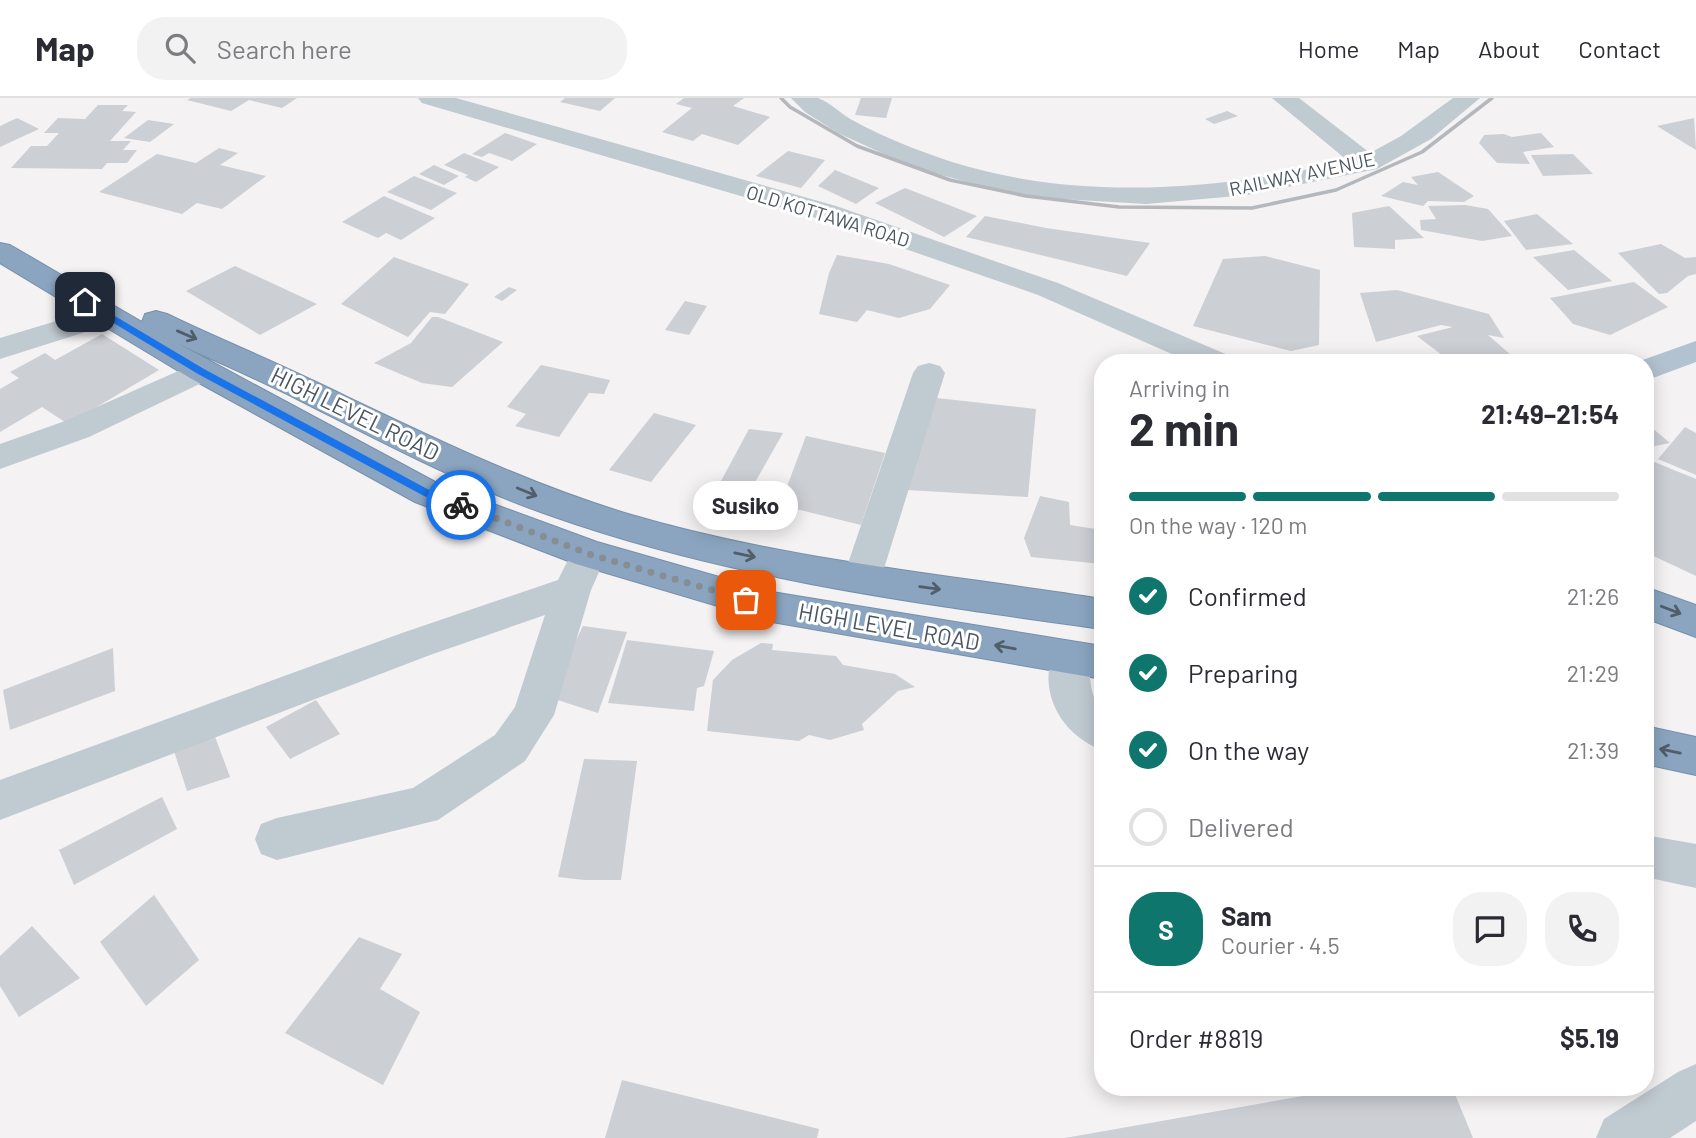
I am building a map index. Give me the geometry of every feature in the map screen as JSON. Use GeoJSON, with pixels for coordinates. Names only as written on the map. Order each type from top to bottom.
{"type":"FeatureCollection","features":[{"type":"Feature","properties":{"kind":"highway","name":"HIGH LEVEL ROAD"},"geometry":{"type":"LineString","coordinates":[[0,229],[157,322],[230,353],[454,462],[563,507],[691,544],[862,578],[1094,613]]}},
{"type":"Feature","properties":{"kind":"highway","name":"HIGH LEVEL ROAD"},"geometry":{"type":"LineString","coordinates":[[0,251],[201,371],[580,572],[1086,661]]}},
{"type":"Feature","properties":{"kind":"highway"},"geometry":{"type":"LineString","coordinates":[[1654,605],[1696,621]]}},
{"type":"Feature","properties":{"kind":"highway"},"geometry":{"type":"LineString","coordinates":[[1654,747],[1696,756]]}},
{"type":"Feature","properties":{"kind":"main road"},"geometry":{"type":"LineString","coordinates":[[1654,367],[1696,351]]}},
{"type":"Feature","properties":{"kind":"street","name":"OLD KOTTAWA ROAD"},"geometry":{"type":"LineString","coordinates":[[430,98],[826,212],[1048,289],[1199,354]]}},
{"type":"Feature","properties":{"kind":"street","name":"RAILWAY AVENUE"},"geometry":{"type":"LineString","coordinates":[[803,98],[850,131],[934,166],[1047,192],[1140,197],[1247,190],[1368,164],[1407,146],[1468,98]]}},
{"type":"Feature","properties":{"kind":"street"},"geometry":{"type":"LineString","coordinates":[[1284,98],[1368,164]]}},
{"type":"Feature","properties":{"kind":"street"},"geometry":{"type":"LineString","coordinates":[[0,349],[106,315]]}},
{"type":"Feature","properties":{"kind":"street"},"geometry":{"type":"LineString","coordinates":[[1147,354],[1151,332]]}},
{"type":"Feature","properties":{"kind":"street"},"geometry":{"type":"LineString","coordinates":[[0,457],[77,429],[201,371]]}},
{"type":"Feature","properties":{"kind":"street"},"geometry":{"type":"LineString","coordinates":[[862,578],[929,373]]}},
{"type":"Feature","properties":{"kind":"street"},"geometry":{"type":"LineString","coordinates":[[0,800],[402,648],[580,572]]}},
{"type":"Feature","properties":{"kind":"street"},"geometry":{"type":"LineString","coordinates":[[277,839],[422,806],[510,748],[533,715],[580,572]]}},
{"type":"Feature","properties":{"kind":"street"},"geometry":{"type":"LineString","coordinates":[[1086,661],[1071,703],[1094,728]]}},
{"type":"Feature","properties":{"kind":"street"},"geometry":{"type":"LineString","coordinates":[[1654,858],[1696,866]]}},
{"type":"Feature","properties":{"kind":"street"},"geometry":{"type":"LineString","coordinates":[[1623,1138],[1696,1090]]}},
{"type":"Feature","properties":{"kind":"building"},"geometry":{"type":"Polygon","coordinates":[[[297,98],[282,108],[249,100],[231,111],[187,100],[297,98]]]}},
{"type":"Feature","properties":{"kind":"building"},"geometry":{"type":"Polygon","coordinates":[[[565,98],[615,98],[600,111],[560,102],[565,98]]]}},
{"type":"Feature","properties":{"kind":"building"},"geometry":{"type":"Polygon","coordinates":[[[684,98],[744,98],[733,106],[770,117],[738,145],[702,134],[693,141],[662,132],[692,108],[676,104],[684,98]]]}},
{"type":"Feature","properties":{"kind":"building"},"geometry":{"type":"Polygon","coordinates":[[[861,98],[892,98],[886,118],[855,115],[861,98]]]}},
{"type":"Feature","properties":{"kind":"building"},"geometry":{"type":"Polygon","coordinates":[[[98,105],[128,105],[122,111],[136,112],[110,141],[131,141],[123,150],[137,150],[127,163],[107,163],[102,169],[11,168],[31,146],[47,146],[59,133],[44,133],[58,118],[85,119],[98,105]]]}},
{"type":"Feature","properties":{"kind":"building"},"geometry":{"type":"Polygon","coordinates":[[[1227,111],[1238,116],[1214,124],[1205,119],[1227,111]]]}},
{"type":"Feature","properties":{"kind":"building"},"geometry":{"type":"Polygon","coordinates":[[[17,118],[39,129],[0,147],[0,126],[17,118]]]}},
{"type":"Feature","properties":{"kind":"building"},"geometry":{"type":"Polygon","coordinates":[[[1694,118],[1696,150],[1657,126],[1694,118]]]}},
{"type":"Feature","properties":{"kind":"building"},"geometry":{"type":"Polygon","coordinates":[[[148,120],[174,124],[150,142],[124,138],[148,120]]]}},
{"type":"Feature","properties":{"kind":"building"},"geometry":{"type":"Polygon","coordinates":[[[505,133],[537,144],[512,161],[489,153],[482,157],[472,154],[505,133]]]}},
{"type":"Feature","properties":{"kind":"building"},"geometry":{"type":"Polygon","coordinates":[[[1541,133],[1554,147],[1523,152],[1530,164],[1497,163],[1479,143],[1484,135],[1504,134],[1512,137],[1541,133]]]}},
{"type":"Feature","properties":{"kind":"building"},"geometry":{"type":"Polygon","coordinates":[[[219,148],[238,153],[220,165],[266,176],[222,209],[197,203],[182,214],[99,192],[157,154],[196,163],[219,148]]]}},
{"type":"Feature","properties":{"kind":"building"},"geometry":{"type":"Polygon","coordinates":[[[788,151],[825,160],[801,188],[756,176],[788,151]]]}},
{"type":"Feature","properties":{"kind":"building"},"geometry":{"type":"Polygon","coordinates":[[[464,153],[499,167],[476,182],[465,177],[468,175],[444,165],[464,153]]]}},
{"type":"Feature","properties":{"kind":"building"},"geometry":{"type":"Polygon","coordinates":[[[1573,154],[1593,174],[1543,176],[1531,155],[1573,154]]]}},
{"type":"Feature","properties":{"kind":"building"},"geometry":{"type":"Polygon","coordinates":[[[434,165],[459,176],[444,185],[419,174],[434,165]]]}},
{"type":"Feature","properties":{"kind":"building"},"geometry":{"type":"Polygon","coordinates":[[[835,170],[879,188],[856,204],[818,186],[835,170]]]}},
{"type":"Feature","properties":{"kind":"building"},"geometry":{"type":"Polygon","coordinates":[[[1438,172],[1474,196],[1464,202],[1428,201],[1423,206],[1381,196],[1403,182],[1418,185],[1411,177],[1438,172]]]}},
{"type":"Feature","properties":{"kind":"building"},"geometry":{"type":"Polygon","coordinates":[[[414,176],[457,193],[431,210],[387,192],[414,176]]]}},
{"type":"Feature","properties":{"kind":"building"},"geometry":{"type":"Polygon","coordinates":[[[905,188],[977,216],[944,237],[875,203],[905,188]]]}},
{"type":"Feature","properties":{"kind":"building"},"geometry":{"type":"Polygon","coordinates":[[[384,196],[435,218],[401,240],[386,233],[378,238],[342,222],[384,196]]]}},
{"type":"Feature","properties":{"kind":"building"},"geometry":{"type":"Polygon","coordinates":[[[1465,205],[1488,209],[1512,236],[1482,241],[1421,230],[1420,220],[1436,219],[1428,206],[1465,205]]]}},
{"type":"Feature","properties":{"kind":"building"},"geometry":{"type":"Polygon","coordinates":[[[1389,206],[1424,238],[1395,240],[1395,249],[1354,247],[1352,213],[1389,206]]]}},
{"type":"Feature","properties":{"kind":"building"},"geometry":{"type":"Polygon","coordinates":[[[1537,214],[1573,244],[1526,250],[1504,221],[1537,214]]]}},
{"type":"Feature","properties":{"kind":"building"},"geometry":{"type":"Polygon","coordinates":[[[985,216],[1150,243],[1127,276],[966,237],[985,216]]]}},
{"type":"Feature","properties":{"kind":"building"},"geometry":{"type":"Polygon","coordinates":[[[1661,244],[1685,258],[1696,257],[1696,274],[1688,276],[1667,293],[1659,294],[1618,253],[1661,244]]]}},
{"type":"Feature","properties":{"kind":"building"},"geometry":{"type":"Polygon","coordinates":[[[1574,250],[1612,281],[1568,290],[1533,257],[1574,250]]]}},
{"type":"Feature","properties":{"kind":"building"},"geometry":{"type":"Polygon","coordinates":[[[837,255],[889,264],[950,285],[930,309],[899,318],[867,310],[857,322],[819,314],[829,273],[837,255]]]}},
{"type":"Feature","properties":{"kind":"building"},"geometry":{"type":"Polygon","coordinates":[[[1265,256],[1320,270],[1319,345],[1291,351],[1193,326],[1223,259],[1265,256]]]}},
{"type":"Feature","properties":{"kind":"building"},"geometry":{"type":"Polygon","coordinates":[[[394,257],[469,284],[445,314],[430,312],[408,337],[341,304],[394,257]]]}},
{"type":"Feature","properties":{"kind":"building"},"geometry":{"type":"Polygon","coordinates":[[[235,266],[317,304],[260,335],[186,291],[235,266]]]}},
{"type":"Feature","properties":{"kind":"building"},"geometry":{"type":"Polygon","coordinates":[[[1634,282],[1668,307],[1610,335],[1573,324],[1550,298],[1634,282]]]}},
{"type":"Feature","properties":{"kind":"building"},"geometry":{"type":"Polygon","coordinates":[[[509,287],[517,290],[502,301],[494,297],[509,287]]]}},
{"type":"Feature","properties":{"kind":"building"},"geometry":{"type":"Polygon","coordinates":[[[1397,290],[1489,314],[1504,338],[1488,335],[1510,354],[1441,354],[1417,336],[1453,327],[1441,325],[1376,342],[1360,293],[1397,290]]]}},
{"type":"Feature","properties":{"kind":"building"},"geometry":{"type":"Polygon","coordinates":[[[685,301],[707,306],[689,335],[665,330],[685,301]]]}},
{"type":"Feature","properties":{"kind":"building"},"geometry":{"type":"Polygon","coordinates":[[[432,317],[503,342],[452,387],[422,383],[374,363],[411,343],[432,317]]]}},
{"type":"Feature","properties":{"kind":"building"},"geometry":{"type":"Polygon","coordinates":[[[102,334],[159,370],[68,424],[42,407],[0,432],[0,389],[19,378],[10,372],[45,353],[55,360],[102,334]]]}},
{"type":"Feature","properties":{"kind":"building"},"geometry":{"type":"Polygon","coordinates":[[[541,365],[610,380],[604,394],[589,393],[559,437],[515,426],[526,414],[507,407],[541,365]]]}},
{"type":"Feature","properties":{"kind":"building"},"geometry":{"type":"Polygon","coordinates":[[[937,398],[1036,409],[1028,497],[907,490],[937,398]]]}},
{"type":"Feature","properties":{"kind":"building"},"geometry":{"type":"Polygon","coordinates":[[[654,413],[696,425],[651,482],[609,470],[654,413]]]}},
{"type":"Feature","properties":{"kind":"building"},"geometry":{"type":"Polygon","coordinates":[[[1685,427],[1696,433],[1696,475],[1658,459],[1685,427]]]}},
{"type":"Feature","properties":{"kind":"building"},"geometry":{"type":"Polygon","coordinates":[[[749,429],[783,433],[745,500],[714,494],[749,429]]]}},
{"type":"Feature","properties":{"kind":"building"},"geometry":{"type":"Polygon","coordinates":[[[1654,430],[1670,443],[1654,446],[1654,430]]]}},
{"type":"Feature","properties":{"kind":"building"},"geometry":{"type":"Polygon","coordinates":[[[806,436],[885,453],[861,525],[780,505],[806,436]]]}},
{"type":"Feature","properties":{"kind":"building"},"geometry":{"type":"Polygon","coordinates":[[[1654,462],[1696,479],[1696,576],[1654,556],[1654,462]]]}},
{"type":"Feature","properties":{"kind":"building"},"geometry":{"type":"Polygon","coordinates":[[[1040,496],[1069,502],[1070,525],[1094,529],[1094,563],[1031,557],[1024,538],[1040,496]]]}},
{"type":"Feature","properties":{"kind":"building"},"geometry":{"type":"Polygon","coordinates":[[[583,626],[627,632],[598,713],[548,697],[583,626]]]}},
{"type":"Feature","properties":{"kind":"building"},"geometry":{"type":"Polygon","coordinates":[[[627,640],[714,651],[704,686],[697,688],[694,711],[608,703],[627,640]]]}},
{"type":"Feature","properties":{"kind":"building"},"geometry":{"type":"Polygon","coordinates":[[[761,643],[773,644],[772,650],[836,656],[843,665],[895,674],[915,687],[898,691],[862,724],[864,730],[830,740],[809,735],[799,741],[707,731],[713,680],[732,660],[761,643]]]}},
{"type":"Feature","properties":{"kind":"building"},"geometry":{"type":"Polygon","coordinates":[[[113,648],[115,691],[10,730],[3,690],[113,648]]]}},
{"type":"Feature","properties":{"kind":"building"},"geometry":{"type":"Polygon","coordinates":[[[316,700],[340,734],[290,759],[266,727],[316,700]]]}},
{"type":"Feature","properties":{"kind":"building"},"geometry":{"type":"Polygon","coordinates":[[[214,734],[230,777],[187,791],[173,748],[214,734]]]}},
{"type":"Feature","properties":{"kind":"building"},"geometry":{"type":"Polygon","coordinates":[[[584,759],[637,761],[621,880],[558,877],[584,759]]]}},
{"type":"Feature","properties":{"kind":"building"},"geometry":{"type":"Polygon","coordinates":[[[162,797],[177,829],[74,885],[59,850],[162,797]]]}},
{"type":"Feature","properties":{"kind":"building"},"geometry":{"type":"Polygon","coordinates":[[[154,895],[199,960],[146,1006],[100,942],[154,895]]]}},
{"type":"Feature","properties":{"kind":"building"},"geometry":{"type":"Polygon","coordinates":[[[32,926],[80,978],[19,1017],[0,986],[0,956],[32,926]]]}},
{"type":"Feature","properties":{"kind":"building"},"geometry":{"type":"Polygon","coordinates":[[[359,937],[402,954],[380,989],[420,1012],[383,1085],[285,1033],[359,937]]]}},
{"type":"Feature","properties":{"kind":"building"},"geometry":{"type":"Polygon","coordinates":[[[622,1080],[819,1129],[817,1138],[605,1138],[622,1080]]]}},
{"type":"Feature","properties":{"kind":"building"},"geometry":{"type":"Polygon","coordinates":[[[1303,1096],[1456,1096],[1473,1138],[1065,1138],[1303,1096]]]}},
{"type":"Feature","properties":{"kind":"railway"},"geometry":{"type":"LineString","coordinates":[[781,98],[790,107],[857,146],[950,180],[1026,196],[1119,207],[1252,208],[1336,190],[1422,152],[1492,98]]}},
{"type":"Feature","properties":{"kind":"way so far"},"geometry":{"type":"LineString","coordinates":[[461,505],[589,554],[746,600]]}},
{"type":"Feature","properties":{"kind":"place","name":"Susiko"},"geometry":{"type":"Point","coordinates":[746,600]}},
{"type":"Feature","properties":{"kind":"route"},"geometry":{"type":"LineString","coordinates":[[85,302],[201,371],[427,493],[461,505]]}}]}
